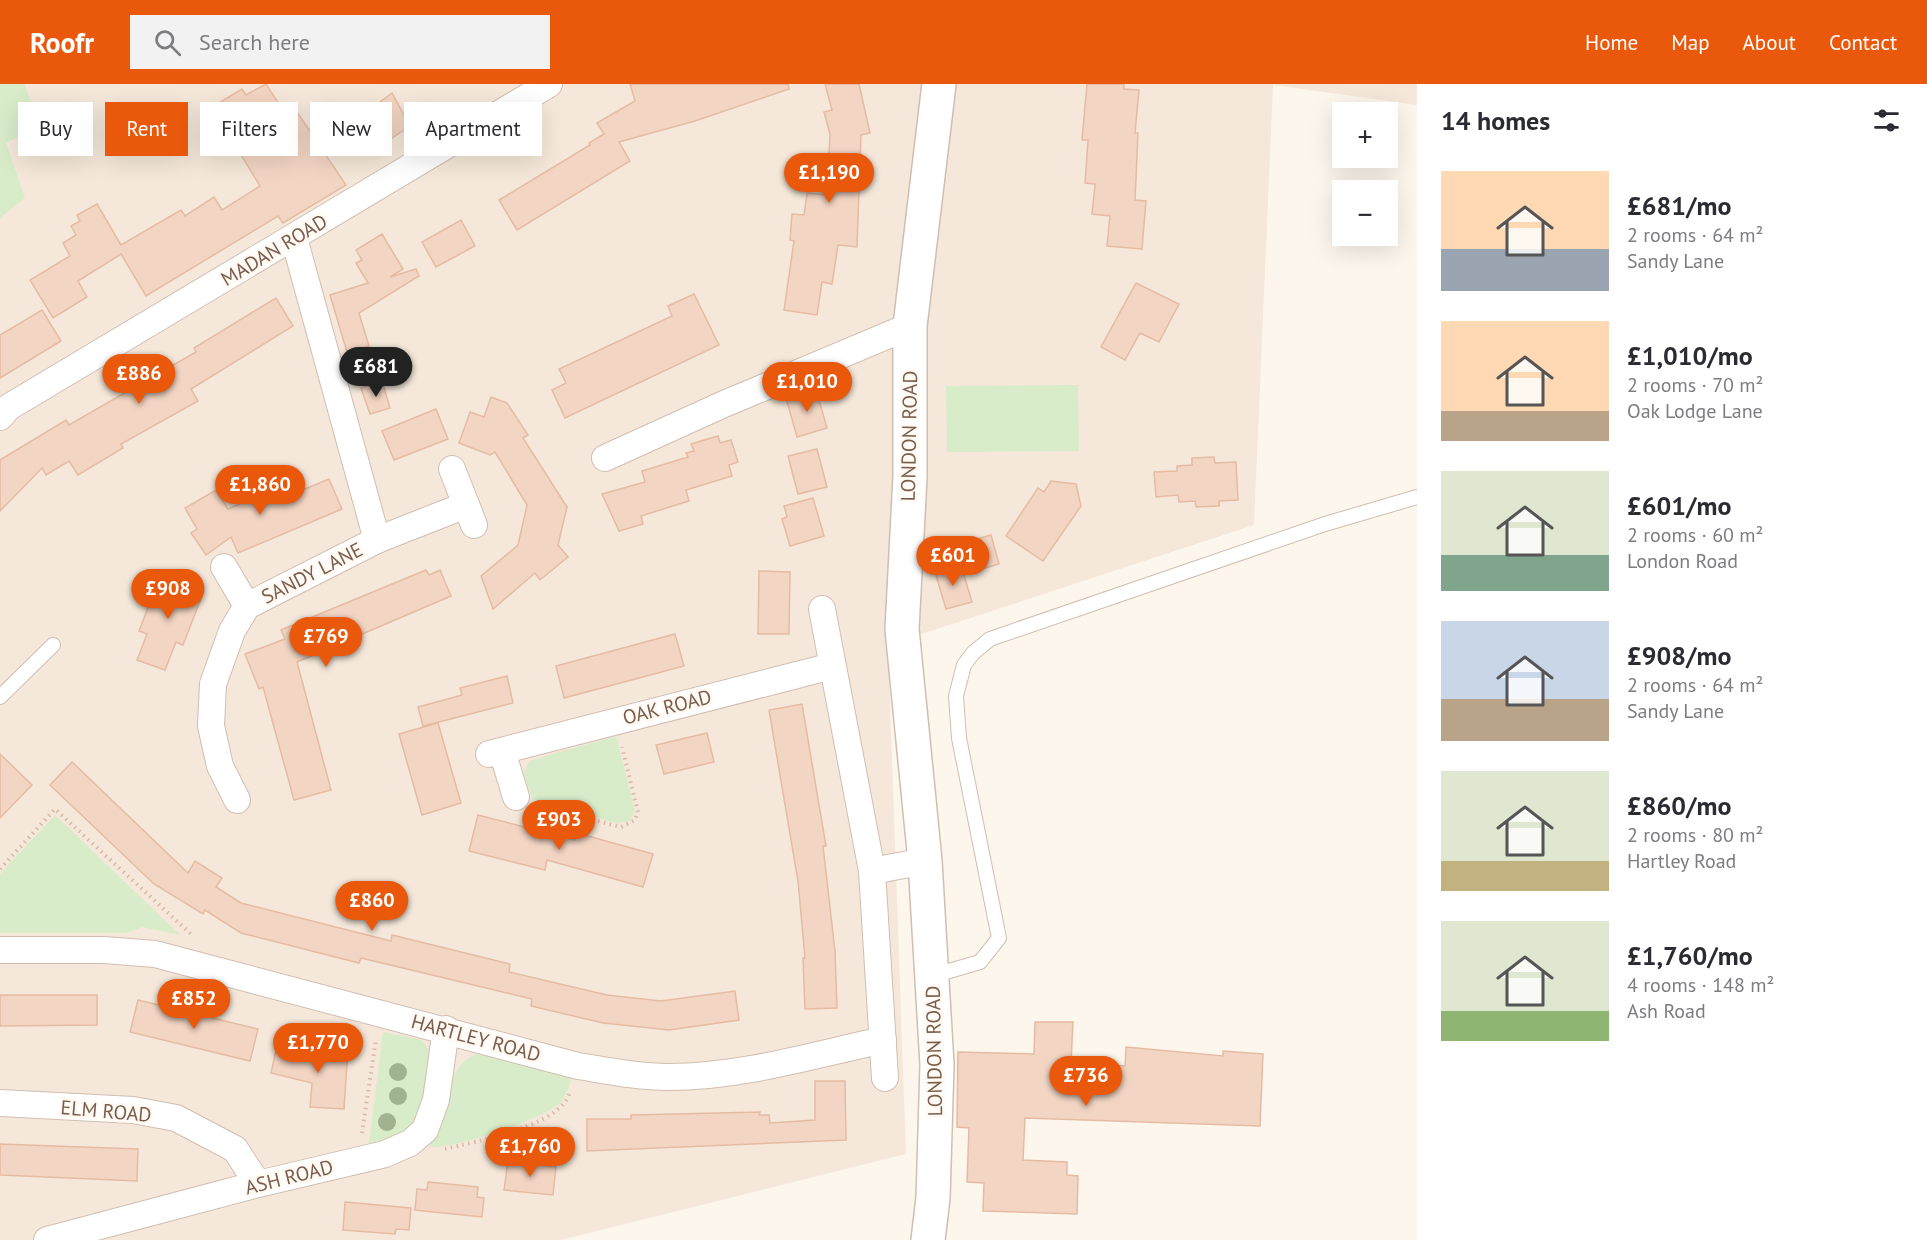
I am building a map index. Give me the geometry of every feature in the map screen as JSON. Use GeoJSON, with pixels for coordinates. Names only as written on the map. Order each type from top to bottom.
{"type":"FeatureCollection","features":[{"type":"Feature","properties":{"kind":"street","name":"MADAN ROAD"},"geometry":{"type":"LineString","coordinates":[[0,417],[9,407],[549,84]]}},
{"type":"Feature","properties":{"kind":"street","name":"LONDON ROAD"},"geometry":{"type":"LineString","coordinates":[[928,1240],[933,1198],[937,1065],[924,861],[915,790],[902,629],[910,477],[909,326],[939,84]]}},
{"type":"Feature","properties":{"kind":"street","name":"SANDY LANE"},"geometry":{"type":"LineString","coordinates":[[294,238],[377,540]]}},
{"type":"Feature","properties":{"kind":"street"},"geometry":{"type":"LineString","coordinates":[[605,458],[724,404],[909,326]]}},
{"type":"Feature","properties":{"kind":"street","name":"SANDY LANE"},"geometry":{"type":"LineString","coordinates":[[237,800],[220,766],[211,726],[213,684],[232,631],[247,606],[377,540],[470,515],[452,469]]}},
{"type":"Feature","properties":{"kind":"street","name":"SANDY LANE"},"geometry":{"type":"LineString","coordinates":[[224,567],[247,606]]}},
{"type":"Feature","properties":{"kind":"street"},"geometry":{"type":"LineString","coordinates":[[822,609],[872,871],[885,1078]]}},
{"type":"Feature","properties":{"kind":"street","name":"OAK ROAD"},"geometry":{"type":"LineString","coordinates":[[516,797],[496,753],[615,720],[832,666]]}},
{"type":"Feature","properties":{"kind":"street"},"geometry":{"type":"LineString","coordinates":[[872,871],[924,861]]}},
{"type":"Feature","properties":{"kind":"street","name":"HARTLEY ROAD"},"geometry":{"type":"LineString","coordinates":[[0,950],[104,950],[155,954],[446,1029],[578,1066],[631,1075],[671,1077],[729,1072],[882,1040]]}},
{"type":"Feature","properties":{"kind":"street","name":"ASH ROAD"},"geometry":{"type":"LineString","coordinates":[[47,1240],[258,1184],[385,1155],[410,1143],[425,1130],[436,1100],[446,1029]]}},
{"type":"Feature","properties":{"kind":"street","name":"ELM ROAD"},"geometry":{"type":"LineString","coordinates":[[0,1103],[133,1110],[176,1118],[234,1149],[258,1184]]}},
{"type":"Feature","properties":{"kind":"lane"},"geometry":{"type":"LineString","coordinates":[[932,976],[980,962],[999,938],[959,738],[956,696],[964,665],[974,653],[990,639],[1325,524],[1417,497]]}},
{"type":"Feature","properties":{"kind":"lane"},"geometry":{"type":"LineString","coordinates":[[0,697],[53,645]]}},
{"type":"Feature","properties":{"kind":"path"},"geometry":{"type":"LineString","coordinates":[[516,797],[621,827],[629,825],[638,812],[615,720]]}},
{"type":"Feature","properties":{"kind":"path"},"geometry":{"type":"LineString","coordinates":[[0,869],[55,809],[200,943]]}},
{"type":"Feature","properties":{"kind":"path"},"geometry":{"type":"LineString","coordinates":[[358,1160],[379,1013]]}},
{"type":"Feature","properties":{"kind":"path"},"geometry":{"type":"LineString","coordinates":[[436,1152],[524,1128],[555,1112],[568,1101],[578,1066]]}},
{"type":"Feature","properties":{"kind":"shaded area"},"geometry":{"type":"Polygon","coordinates":[[[0,84],[1417,84],[1417,105],[1273,85],[1254,525],[888,645],[906,1154],[561,1240],[0,1240],[0,84]]]}},
{"type":"Feature","properties":{"kind":"green space"},"geometry":{"type":"Polygon","coordinates":[[[0,84],[24,84],[31,102],[18,102],[18,137],[6,143],[25,198],[0,218],[0,84]]]}},
{"type":"Feature","properties":{"kind":"green space"},"geometry":{"type":"Polygon","coordinates":[[[1078,385],[1079,451],[947,452],[946,386],[1078,385]]]}},
{"type":"Feature","properties":{"kind":"green space"},"geometry":{"type":"Polygon","coordinates":[[[616,736],[635,811],[630,821],[616,823],[532,799],[524,774],[529,761],[616,736]]]}},
{"type":"Feature","properties":{"kind":"green space"},"geometry":{"type":"Polygon","coordinates":[[[55,815],[180,935],[142,927],[127,933],[0,933],[0,874],[55,815]]]}},
{"type":"Feature","properties":{"kind":"green space"},"geometry":{"type":"Polygon","coordinates":[[[383,1032],[422,1040],[430,1052],[428,1094],[414,1124],[400,1135],[369,1144],[383,1032]]]}},
{"type":"Feature","properties":{"kind":"green space"},"geometry":{"type":"Polygon","coordinates":[[[477,1054],[572,1078],[566,1095],[550,1110],[517,1125],[459,1143],[431,1147],[428,1143],[441,1118],[456,1072],[468,1059],[477,1054]]]}},
{"type":"Feature","properties":{"kind":"building"},"geometry":{"type":"Polygon","coordinates":[[[266,84],[278,102],[220,102],[242,89],[246,95],[266,84]]]}},
{"type":"Feature","properties":{"kind":"building"},"geometry":{"type":"Polygon","coordinates":[[[630,84],[788,84],[789,89],[695,121],[619,142],[630,161],[517,230],[499,200],[590,145],[589,143],[604,134],[597,123],[635,101],[630,84]]]}},
{"type":"Feature","properties":{"kind":"building"},"geometry":{"type":"Polygon","coordinates":[[[825,84],[859,84],[870,133],[861,135],[857,247],[838,245],[832,284],[822,282],[817,315],[784,310],[794,241],[790,240],[792,214],[804,215],[807,193],[827,195],[830,134],[824,112],[832,110],[825,84]]]}},
{"type":"Feature","properties":{"kind":"building"},"geometry":{"type":"Polygon","coordinates":[[[1087,84],[1124,84],[1124,89],[1139,90],[1135,133],[1138,133],[1135,200],[1146,201],[1142,249],[1107,246],[1110,216],[1092,214],[1095,184],[1085,183],[1088,140],[1082,140],[1087,84]]]}},
{"type":"Feature","properties":{"kind":"building"},"geometry":{"type":"Polygon","coordinates":[[[392,93],[404,115],[404,130],[392,138],[392,102],[380,102],[392,93]]]}},
{"type":"Feature","properties":{"kind":"building"},"geometry":{"type":"Polygon","coordinates":[[[298,113],[310,131],[310,156],[327,156],[346,185],[283,223],[278,216],[146,296],[121,254],[78,281],[87,297],[53,318],[30,280],[70,256],[63,243],[76,235],[71,226],[80,221],[77,215],[97,204],[121,245],[181,210],[185,216],[214,197],[222,210],[260,186],[242,156],[298,156],[298,113]]]}},
{"type":"Feature","properties":{"kind":"building"},"geometry":{"type":"Polygon","coordinates":[[[461,220],[475,246],[436,267],[422,242],[461,220]]]}},
{"type":"Feature","properties":{"kind":"building"},"geometry":{"type":"Polygon","coordinates":[[[382,234],[403,269],[390,277],[416,269],[419,276],[359,313],[369,346],[347,352],[330,295],[368,283],[356,263],[362,260],[356,250],[382,234]]]}},
{"type":"Feature","properties":{"kind":"building"},"geometry":{"type":"Polygon","coordinates":[[[1136,283],[1179,304],[1159,342],[1140,333],[1125,360],[1101,347],[1136,283]]]}},
{"type":"Feature","properties":{"kind":"building"},"geometry":{"type":"Polygon","coordinates":[[[694,294],[719,345],[565,418],[552,390],[566,383],[559,369],[672,316],[668,306],[694,294]]]}},
{"type":"Feature","properties":{"kind":"building"},"geometry":{"type":"Polygon","coordinates":[[[276,298],[293,326],[191,389],[198,401],[121,444],[123,448],[78,475],[69,461],[46,475],[42,468],[0,511],[0,460],[66,420],[69,425],[196,352],[194,348],[276,298]]]}},
{"type":"Feature","properties":{"kind":"building"},"geometry":{"type":"Polygon","coordinates":[[[42,310],[61,341],[0,378],[0,335],[42,310]]]}},
{"type":"Feature","properties":{"kind":"building"},"geometry":{"type":"Polygon","coordinates":[[[382,381],[390,408],[370,414],[361,388],[382,381]]]}},
{"type":"Feature","properties":{"kind":"building"},"geometry":{"type":"Polygon","coordinates":[[[816,389],[827,428],[797,437],[786,398],[816,389]]]}},
{"type":"Feature","properties":{"kind":"building"},"geometry":{"type":"Polygon","coordinates":[[[491,397],[507,403],[528,435],[523,438],[567,507],[558,545],[568,557],[540,580],[535,573],[493,609],[481,576],[518,545],[527,505],[495,452],[490,455],[459,443],[470,412],[484,417],[491,397]]]}},
{"type":"Feature","properties":{"kind":"building"},"geometry":{"type":"Polygon","coordinates":[[[436,409],[448,439],[394,460],[382,431],[436,409]]]}},
{"type":"Feature","properties":{"kind":"building"},"geometry":{"type":"Polygon","coordinates":[[[718,436],[720,443],[731,440],[738,462],[729,465],[732,476],[686,490],[689,501],[641,516],[643,524],[619,531],[602,494],[645,482],[642,471],[688,457],[686,453],[694,451],[691,444],[718,436]]]}},
{"type":"Feature","properties":{"kind":"building"},"geometry":{"type":"Polygon","coordinates":[[[817,449],[827,487],[798,494],[788,456],[817,449]]]}},
{"type":"Feature","properties":{"kind":"building"},"geometry":{"type":"Polygon","coordinates":[[[1214,457],[1215,463],[1236,462],[1238,500],[1219,501],[1219,506],[1196,507],[1195,501],[1179,502],[1178,495],[1156,497],[1154,472],[1177,471],[1177,466],[1192,465],[1192,458],[1214,457]]]}},
{"type":"Feature","properties":{"kind":"building"},"geometry":{"type":"Polygon","coordinates":[[[329,479],[342,509],[238,553],[231,537],[206,555],[191,533],[197,529],[185,508],[216,490],[228,509],[290,482],[295,493],[329,479]]]}},
{"type":"Feature","properties":{"kind":"building"},"geometry":{"type":"Polygon","coordinates":[[[1051,481],[1076,484],[1081,506],[1043,561],[1006,536],[1038,488],[1044,492],[1051,481]]]}},
{"type":"Feature","properties":{"kind":"building"},"geometry":{"type":"Polygon","coordinates":[[[813,498],[824,536],[790,546],[782,519],[787,517],[784,506],[813,498]]]}},
{"type":"Feature","properties":{"kind":"building"},"geometry":{"type":"Polygon","coordinates":[[[991,535],[999,564],[968,573],[960,544],[991,535]]]}},
{"type":"Feature","properties":{"kind":"building"},"geometry":{"type":"Polygon","coordinates":[[[961,565],[972,602],[946,609],[935,572],[961,565]]]}},
{"type":"Feature","properties":{"kind":"building"},"geometry":{"type":"Polygon","coordinates":[[[426,570],[429,575],[440,570],[451,596],[297,662],[331,790],[294,800],[263,687],[259,689],[245,654],[285,639],[281,630],[426,570]]]}},
{"type":"Feature","properties":{"kind":"building"},"geometry":{"type":"Polygon","coordinates":[[[759,571],[790,572],[789,634],[758,634],[759,571]]]}},
{"type":"Feature","properties":{"kind":"building"},"geometry":{"type":"Polygon","coordinates":[[[161,574],[204,591],[183,645],[176,642],[165,670],[137,660],[147,634],[139,631],[161,574]]]}},
{"type":"Feature","properties":{"kind":"building"},"geometry":{"type":"Polygon","coordinates":[[[675,634],[684,666],[564,698],[556,666],[675,634]]]}},
{"type":"Feature","properties":{"kind":"building"},"geometry":{"type":"Polygon","coordinates":[[[507,676],[513,703],[423,726],[418,707],[462,695],[460,688],[507,676]]]}},
{"type":"Feature","properties":{"kind":"building"},"geometry":{"type":"Polygon","coordinates":[[[802,704],[826,846],[823,846],[835,951],[837,1008],[805,1009],[803,958],[805,958],[798,881],[769,710],[802,704]]]}},
{"type":"Feature","properties":{"kind":"building"},"geometry":{"type":"Polygon","coordinates":[[[438,723],[461,803],[422,815],[399,734],[438,723]]]}},
{"type":"Feature","properties":{"kind":"building"},"geometry":{"type":"Polygon","coordinates":[[[707,733],[714,762],[664,774],[656,745],[707,733]]]}},
{"type":"Feature","properties":{"kind":"building"},"geometry":{"type":"Polygon","coordinates":[[[0,754],[32,785],[0,818],[0,754]]]}},
{"type":"Feature","properties":{"kind":"building"},"geometry":{"type":"Polygon","coordinates":[[[72,762],[188,873],[195,861],[222,878],[216,887],[241,903],[391,941],[392,935],[510,964],[509,972],[607,995],[661,1001],[735,991],[739,1020],[669,1030],[603,1023],[531,1006],[532,999],[361,958],[359,963],[241,933],[205,910],[203,914],[154,884],[50,785],[72,762]]]}},
{"type":"Feature","properties":{"kind":"building"},"geometry":{"type":"Polygon","coordinates":[[[478,815],[575,840],[577,833],[653,854],[643,887],[547,860],[545,870],[469,851],[478,815]]]}},
{"type":"Feature","properties":{"kind":"building"},"geometry":{"type":"Polygon","coordinates":[[[0,995],[97,995],[97,1025],[0,1026],[0,995]]]}},
{"type":"Feature","properties":{"kind":"building"},"geometry":{"type":"Polygon","coordinates":[[[138,1000],[258,1029],[250,1061],[130,1032],[138,1000]]]}},
{"type":"Feature","properties":{"kind":"building"},"geometry":{"type":"Polygon","coordinates":[[[1035,1022],[1073,1022],[1071,1063],[1125,1066],[1126,1047],[1223,1056],[1223,1051],[1263,1054],[1260,1126],[1025,1118],[1023,1160],[1067,1162],[1067,1175],[1078,1176],[1077,1214],[983,1211],[984,1183],[967,1182],[969,1128],[957,1127],[958,1052],[1034,1054],[1035,1022]]]}},
{"type":"Feature","properties":{"kind":"building"},"geometry":{"type":"Polygon","coordinates":[[[315,1046],[348,1049],[344,1109],[310,1107],[312,1083],[271,1073],[276,1050],[314,1059],[315,1046]]]}},
{"type":"Feature","properties":{"kind":"building"},"geometry":{"type":"Polygon","coordinates":[[[815,1081],[845,1081],[846,1140],[587,1151],[587,1119],[631,1119],[631,1115],[760,1112],[759,1115],[769,1115],[770,1123],[815,1120],[815,1081]]]}},
{"type":"Feature","properties":{"kind":"building"},"geometry":{"type":"Polygon","coordinates":[[[0,1144],[138,1149],[137,1181],[0,1175],[0,1144]]]}},
{"type":"Feature","properties":{"kind":"building"},"geometry":{"type":"Polygon","coordinates":[[[508,1161],[556,1167],[553,1195],[504,1190],[508,1161]]]}},
{"type":"Feature","properties":{"kind":"building"},"geometry":{"type":"Polygon","coordinates":[[[428,1182],[478,1187],[477,1197],[484,1198],[482,1217],[415,1210],[417,1189],[427,1190],[428,1182]]]}},
{"type":"Feature","properties":{"kind":"building"},"geometry":{"type":"Polygon","coordinates":[[[345,1202],[411,1208],[409,1230],[396,1229],[395,1234],[343,1230],[345,1202]]]}}]}
